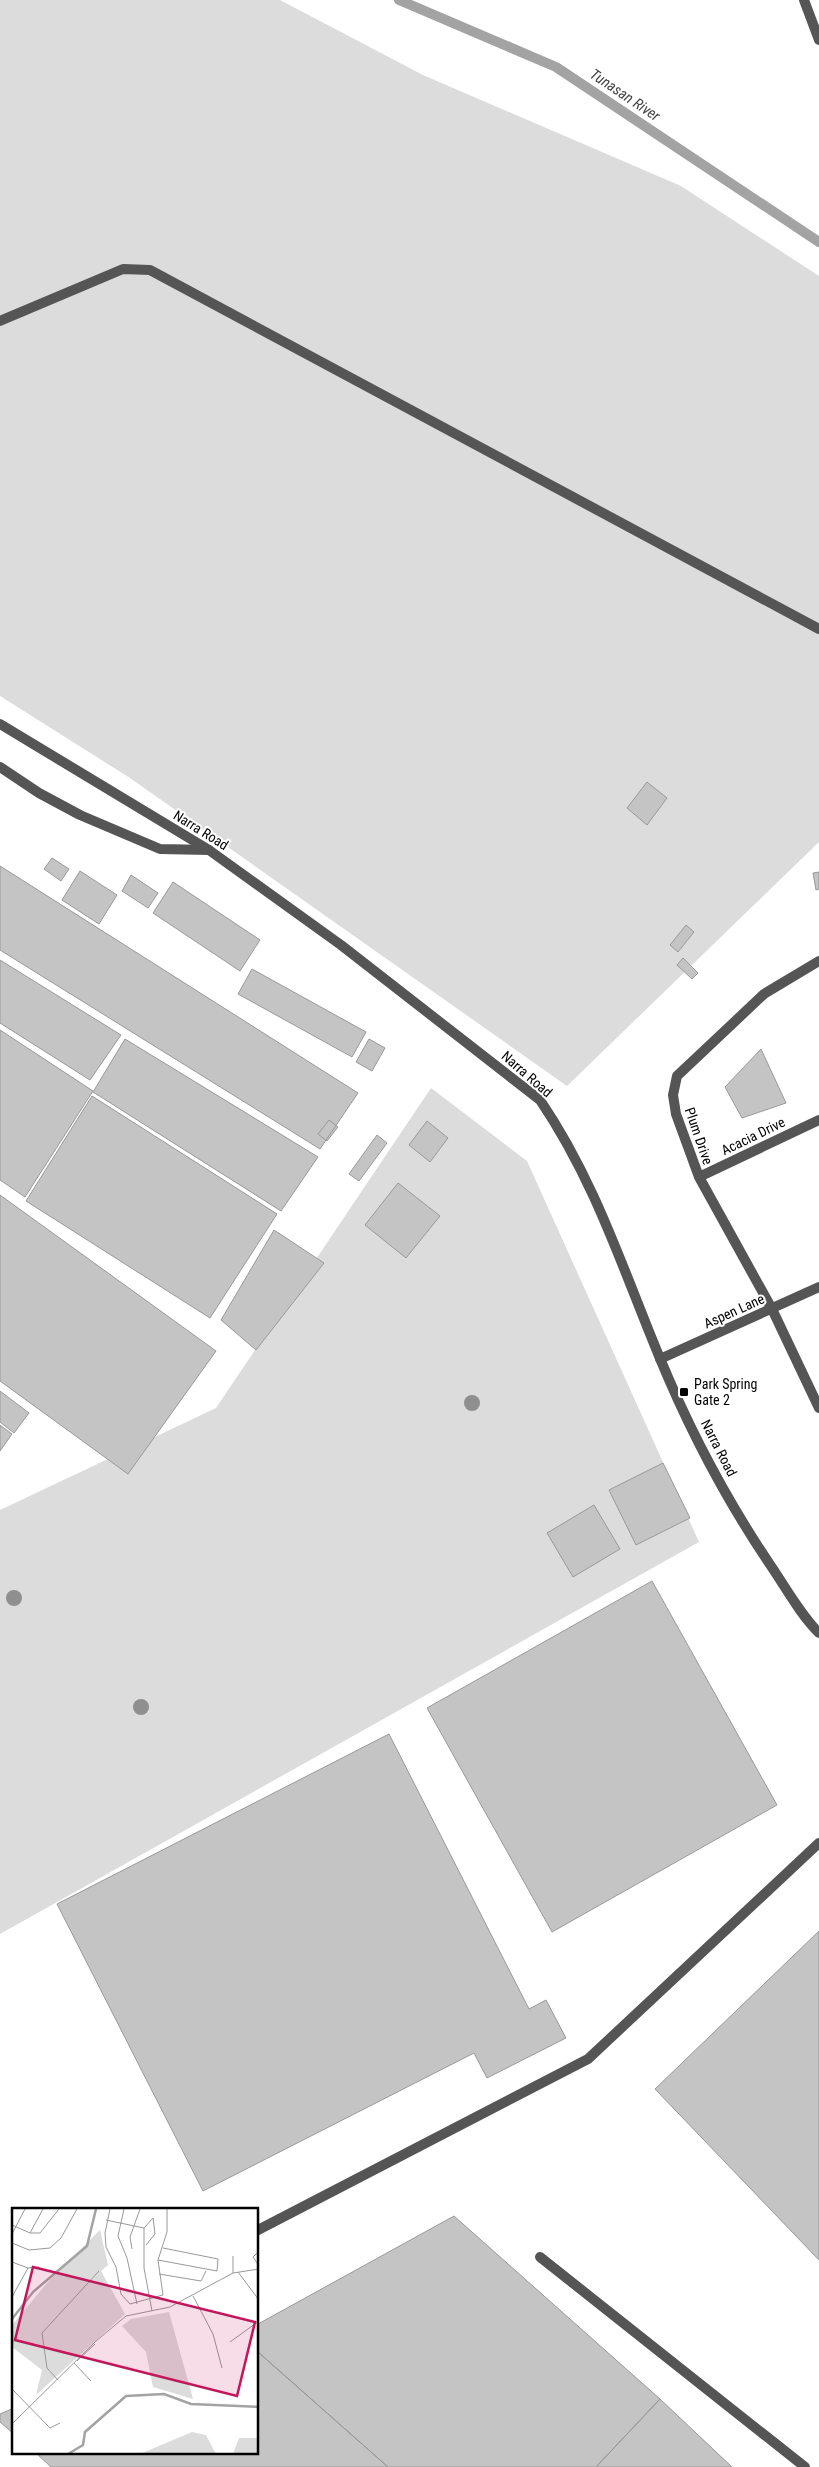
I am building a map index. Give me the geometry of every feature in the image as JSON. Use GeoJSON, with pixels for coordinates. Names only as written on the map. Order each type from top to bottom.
{"type":"FeatureCollection","features":[{"type":"Feature","properties":{"kind":"street"},"geometry":{"type":"LineString","coordinates":[[804,0],[819,40]]}},
{"type":"Feature","properties":{"kind":"street"},"geometry":{"type":"LineString","coordinates":[[0,321],[123,269],[150,270],[819,629]]}},
{"type":"Feature","properties":{"kind":"street","name":"Narra Road"},"geometry":{"type":"LineString","coordinates":[[0,724],[209,850],[341,945],[540,1100],[563,1134],[595,1196],[660,1359],[700,1443],[749,1534],[819,1634]]}},
{"type":"Feature","properties":{"kind":"street"},"geometry":{"type":"LineString","coordinates":[[0,767],[38,793],[80,815],[160,849],[209,850]]}},
{"type":"Feature","properties":{"kind":"street","name":"Plum Drive"},"geometry":{"type":"LineString","coordinates":[[819,961],[764,994],[677,1076],[673,1095],[676,1114],[699,1177],[772,1309],[819,1408]]}},
{"type":"Feature","properties":{"kind":"street","name":"Acacia Drive"},"geometry":{"type":"LineString","coordinates":[[699,1177],[819,1120]]}},
{"type":"Feature","properties":{"kind":"street","name":"Aspen Lane"},"geometry":{"type":"LineString","coordinates":[[660,1359],[819,1287]]}},
{"type":"Feature","properties":{"kind":"street"},"geometry":{"type":"LineString","coordinates":[[259,2229],[588,2059],[819,1843]]}},
{"type":"Feature","properties":{"kind":"street"},"geometry":{"type":"LineString","coordinates":[[540,2257],[805,2467]]}},
{"type":"Feature","properties":{"kind":"shaded area"},"geometry":{"type":"Polygon","coordinates":[[[0,0],[280,0],[423,75],[681,186],[819,276],[819,842],[567,1086],[130,778],[0,696],[0,0]]]}},
{"type":"Feature","properties":{"kind":"shaded area"},"geometry":{"type":"Polygon","coordinates":[[[431,1088],[527,1161],[699,1542],[0,1934],[0,1510],[216,1408],[431,1088]]]}},
{"type":"Feature","properties":{"kind":"building"},"geometry":{"type":"Polygon","coordinates":[[[647,782],[667,798],[647,825],[627,808],[647,782]]]}},
{"type":"Feature","properties":{"kind":"building"},"geometry":{"type":"Polygon","coordinates":[[[52,858],[69,869],[61,881],[44,869],[52,858]]]}},
{"type":"Feature","properties":{"kind":"building"},"geometry":{"type":"Polygon","coordinates":[[[0,866],[358,1093],[320,1149],[0,950],[0,866]]]}},
{"type":"Feature","properties":{"kind":"building"},"geometry":{"type":"Polygon","coordinates":[[[80,871],[117,895],[99,924],[62,900],[80,871]]]}},
{"type":"Feature","properties":{"kind":"building"},"geometry":{"type":"Polygon","coordinates":[[[819,872],[819,889],[816,890],[813,873],[819,872]]]}},
{"type":"Feature","properties":{"kind":"building"},"geometry":{"type":"Polygon","coordinates":[[[131,875],[158,893],[148,908],[122,891],[131,875]]]}},
{"type":"Feature","properties":{"kind":"building"},"geometry":{"type":"Polygon","coordinates":[[[173,882],[260,940],[240,971],[153,913],[173,882]]]}},
{"type":"Feature","properties":{"kind":"building"},"geometry":{"type":"Polygon","coordinates":[[[686,925],[694,932],[678,952],[670,945],[686,925]]]}},
{"type":"Feature","properties":{"kind":"building"},"geometry":{"type":"Polygon","coordinates":[[[683,958],[698,973],[692,979],[677,965],[683,958]]]}},
{"type":"Feature","properties":{"kind":"building"},"geometry":{"type":"Polygon","coordinates":[[[0,960],[121,1035],[90,1080],[0,1023],[0,960]]]}},
{"type":"Feature","properties":{"kind":"building"},"geometry":{"type":"Polygon","coordinates":[[[252,969],[366,1032],[352,1057],[238,994],[252,969]]]}},
{"type":"Feature","properties":{"kind":"building"},"geometry":{"type":"Polygon","coordinates":[[[0,1030],[93,1091],[25,1197],[0,1180],[0,1030]]]}},
{"type":"Feature","properties":{"kind":"building"},"geometry":{"type":"Polygon","coordinates":[[[125,1039],[318,1157],[281,1211],[93,1092],[125,1039]]]}},
{"type":"Feature","properties":{"kind":"building"},"geometry":{"type":"Polygon","coordinates":[[[369,1039],[385,1048],[372,1071],[356,1062],[369,1039]]]}},
{"type":"Feature","properties":{"kind":"building"},"geometry":{"type":"Polygon","coordinates":[[[761,1049],[786,1103],[742,1118],[725,1087],[761,1049]]]}},
{"type":"Feature","properties":{"kind":"building"},"geometry":{"type":"Polygon","coordinates":[[[92,1096],[277,1214],[210,1318],[26,1201],[92,1096]]]}},
{"type":"Feature","properties":{"kind":"building"},"geometry":{"type":"Polygon","coordinates":[[[329,1120],[338,1127],[327,1141],[318,1134],[329,1120]]]}},
{"type":"Feature","properties":{"kind":"building"},"geometry":{"type":"Polygon","coordinates":[[[427,1121],[448,1138],[430,1162],[409,1145],[427,1121]]]}},
{"type":"Feature","properties":{"kind":"building"},"geometry":{"type":"Polygon","coordinates":[[[377,1135],[387,1143],[359,1181],[349,1174],[377,1135]]]}},
{"type":"Feature","properties":{"kind":"building"},"geometry":{"type":"Polygon","coordinates":[[[398,1183],[440,1216],[406,1258],[365,1225],[398,1183]]]}},
{"type":"Feature","properties":{"kind":"building"},"geometry":{"type":"Polygon","coordinates":[[[0,1195],[216,1351],[128,1474],[0,1381],[0,1195]]]}},
{"type":"Feature","properties":{"kind":"building"},"geometry":{"type":"Polygon","coordinates":[[[274,1230],[324,1263],[256,1350],[221,1320],[274,1230]]]}},
{"type":"Feature","properties":{"kind":"building"},"geometry":{"type":"Polygon","coordinates":[[[0,1391],[29,1413],[14,1433],[0,1422],[0,1391]]]}},
{"type":"Feature","properties":{"kind":"building"},"geometry":{"type":"Polygon","coordinates":[[[0,1425],[12,1434],[0,1451],[0,1425]]]}},
{"type":"Feature","properties":{"kind":"building"},"geometry":{"type":"Polygon","coordinates":[[[663,1463],[690,1518],[636,1545],[609,1490],[663,1463]]]}},
{"type":"Feature","properties":{"kind":"building"},"geometry":{"type":"Polygon","coordinates":[[[594,1505],[620,1549],[573,1577],[547,1533],[594,1505]]]}},
{"type":"Feature","properties":{"kind":"building"},"geometry":{"type":"Polygon","coordinates":[[[652,1581],[777,1805],[552,1932],[427,1708],[652,1581]]]}},
{"type":"Feature","properties":{"kind":"building"},"geometry":{"type":"Polygon","coordinates":[[[389,1734],[529,2009],[546,2000],[566,2038],[487,2078],[474,2053],[203,2191],[57,1904],[389,1734]]]}},
{"type":"Feature","properties":{"kind":"building"},"geometry":{"type":"Polygon","coordinates":[[[819,1931],[819,2260],[655,2089],[819,1931]]]}},
{"type":"Feature","properties":{"kind":"building"},"geometry":{"type":"Polygon","coordinates":[[[454,2216],[660,2399],[596,2467],[388,2467],[259,2353],[259,2323],[454,2216]]]}},
{"type":"Feature","properties":{"kind":"building"},"geometry":{"type":"Polygon","coordinates":[[[259,2353],[388,2467],[51,2467],[37,2454],[259,2454],[259,2353]]]}},
{"type":"Feature","properties":{"kind":"building"},"geometry":{"type":"Polygon","coordinates":[[[660,2399],[732,2467],[596,2467],[660,2399]]]}},
{"type":"Feature","properties":{"kind":"building"},"geometry":{"type":"Polygon","coordinates":[[[12,2409],[12,2432],[0,2422],[0,2414],[12,2409]]]}},
{"type":"Feature","properties":{"kind":"waterway","name":"Tunasan River"},"geometry":{"type":"LineString","coordinates":[[399,0],[556,67],[819,242]]}},
{"type":"Feature","properties":{"kind":"place","name":"Park Spring Gate 2"},"geometry":{"type":"Point","coordinates":[684,1392]}}]}
